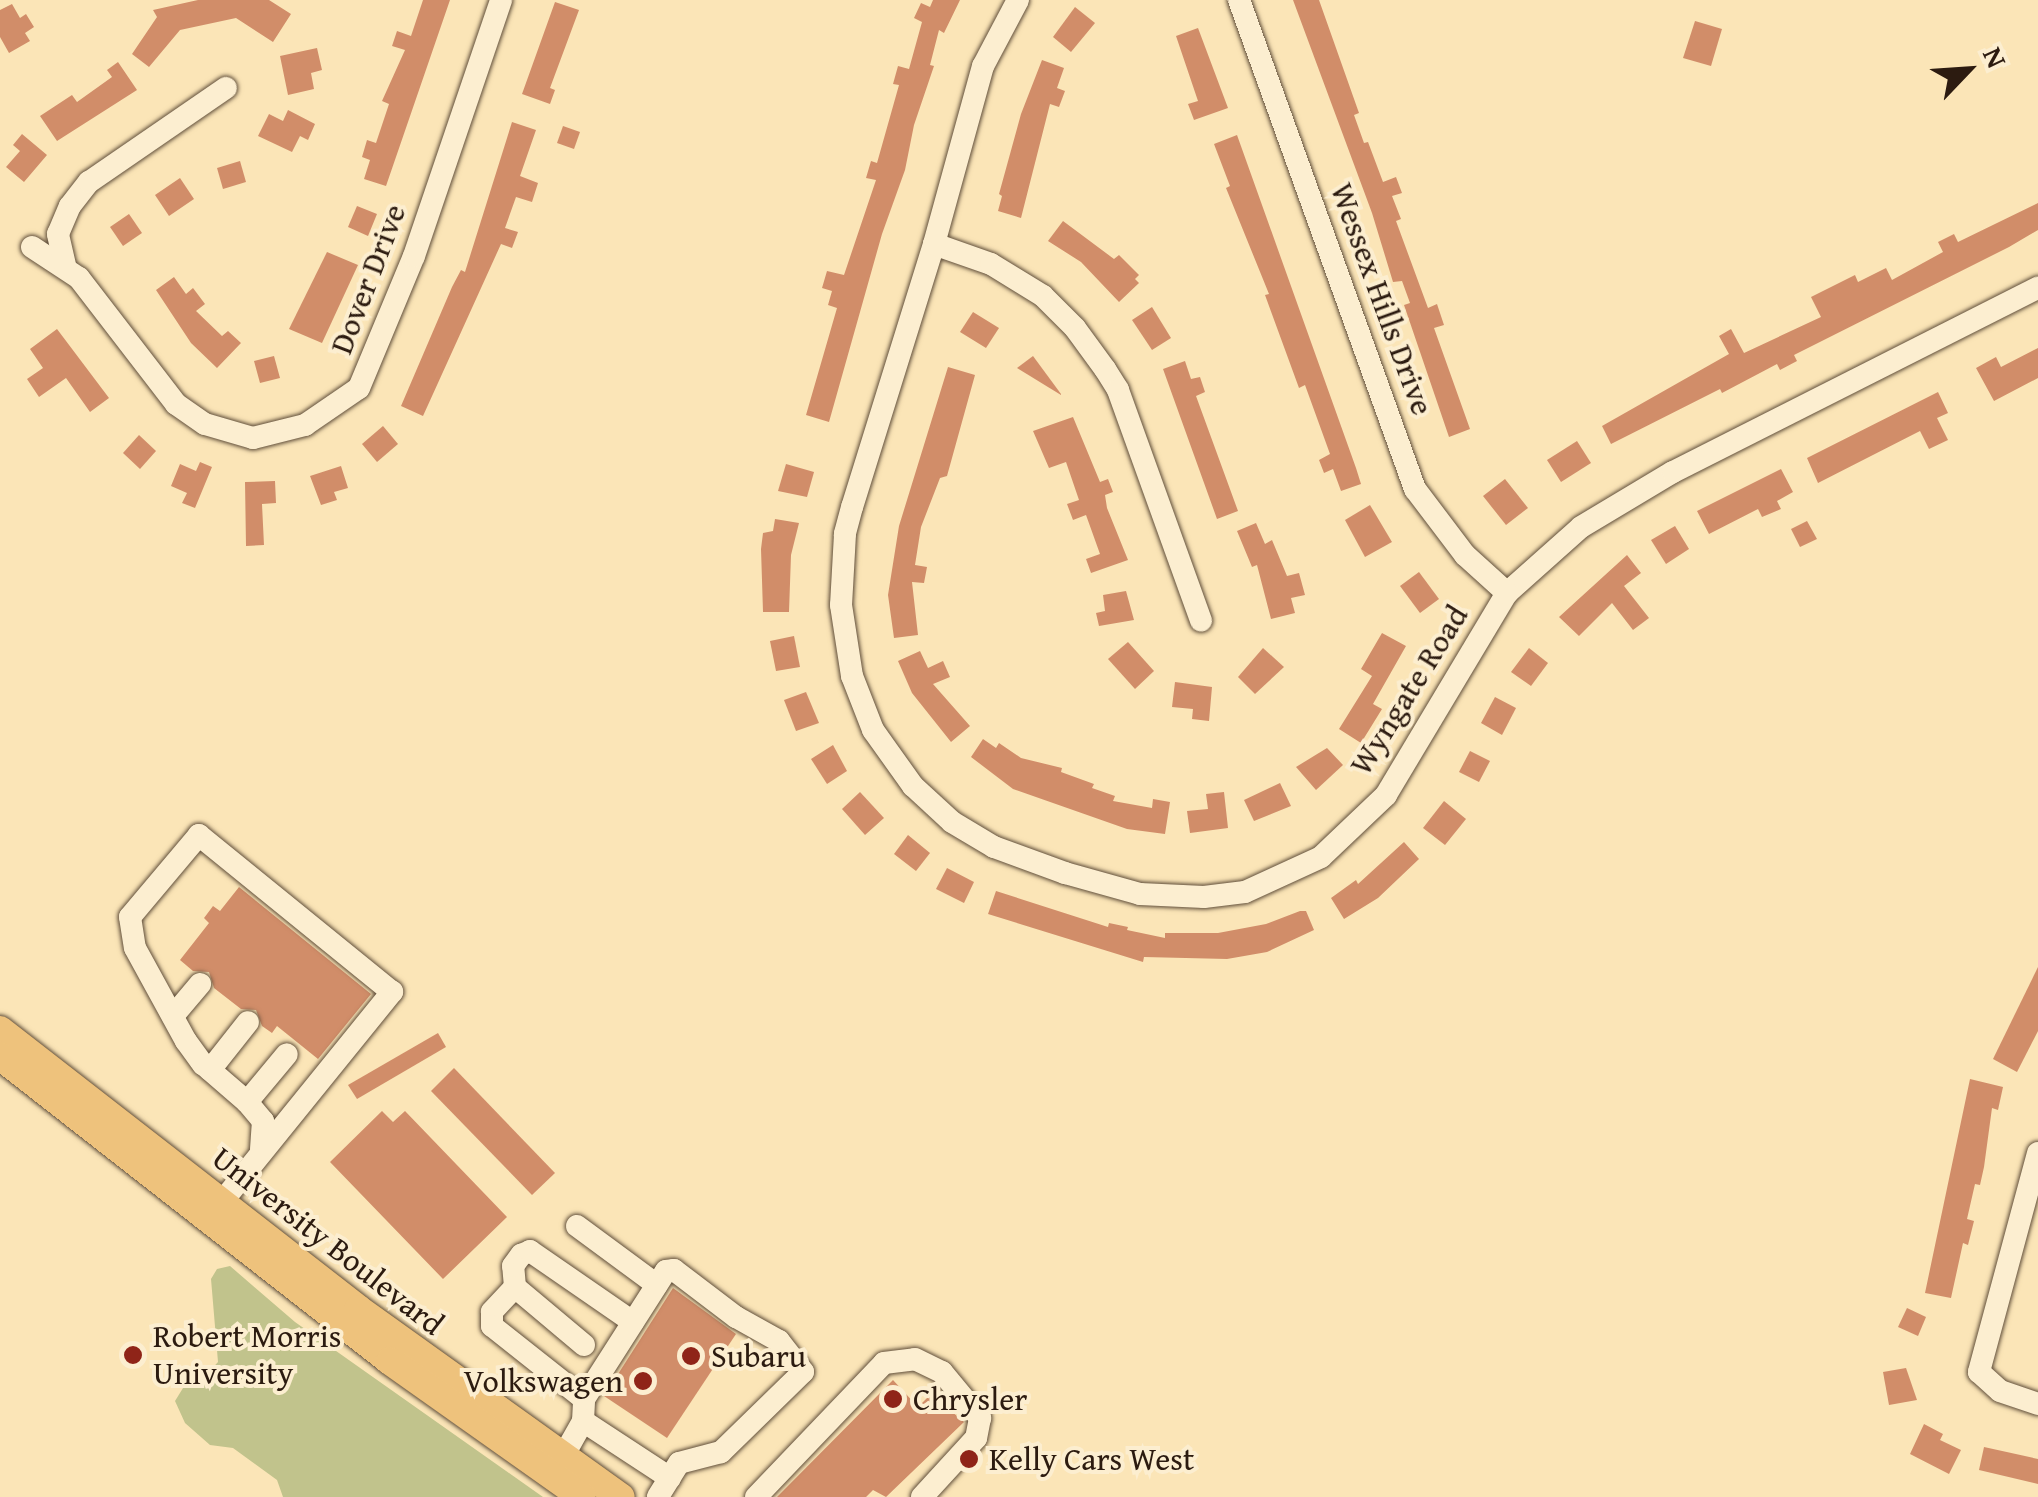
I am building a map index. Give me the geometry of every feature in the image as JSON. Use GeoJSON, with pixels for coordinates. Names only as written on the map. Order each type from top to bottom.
{"type":"FeatureCollection","features":[{"type":"Feature","properties":{"kind":"main road","name":"University Boulevard"},"geometry":{"type":"LineString","coordinates":[[0,1030],[558,1467],[582,1497]]}},
{"type":"Feature","properties":{"kind":"main road","name":"University Boulevard"},"geometry":{"type":"LineString","coordinates":[[0,1056],[358,1337],[558,1467],[621,1497]]}},
{"type":"Feature","properties":{"kind":"street","name":"Dover Drive"},"geometry":{"type":"LineString","coordinates":[[32,247],[65,265],[93,293],[176,404],[205,424],[253,438],[280,434],[332,410],[359,388],[414,256],[501,0]]}},
{"type":"Feature","properties":{"kind":"street","name":"Wyngate Road"},"geometry":{"type":"LineString","coordinates":[[1018,0],[983,66],[934,244],[848,520],[841,605],[852,676],[873,730],[913,786],[952,822],[994,847],[1140,894],[1246,892],[1321,857],[1386,794],[1508,593],[1581,526],[1626,498],[2038,288]]}},
{"type":"Feature","properties":{"kind":"street","name":"Wessex Hills Drive"},"geometry":{"type":"LineString","coordinates":[[1239,0],[1415,489],[1465,555],[1508,593]]}},
{"type":"Feature","properties":{"kind":"street"},"geometry":{"type":"LineString","coordinates":[[65,265],[58,234],[70,206],[89,182],[226,88]]}},
{"type":"Feature","properties":{"kind":"street"},"geometry":{"type":"LineString","coordinates":[[934,244],[990,264],[1044,296],[1075,328],[1105,370],[1118,390],[1201,621]]}},
{"type":"Feature","properties":{"kind":"street"},"geometry":{"type":"LineString","coordinates":[[221,1202],[392,992],[199,834],[130,916],[135,948],[186,1041],[263,1121],[261,1150]]}},
{"type":"Feature","properties":{"kind":"street"},"geometry":{"type":"LineString","coordinates":[[173,1016],[200,984]]}},
{"type":"Feature","properties":{"kind":"street"},"geometry":{"type":"LineString","coordinates":[[210,1070],[248,1022]]}},
{"type":"Feature","properties":{"kind":"street"},"geometry":{"type":"LineString","coordinates":[[247,1102],[287,1054]]}},
{"type":"Feature","properties":{"kind":"street"},"geometry":{"type":"LineString","coordinates":[[2038,1154],[1979,1372],[2000,1390],[2038,1404]]}},
{"type":"Feature","properties":{"kind":"street"},"geometry":{"type":"LineString","coordinates":[[577,1226],[657,1285]]}},
{"type":"Feature","properties":{"kind":"street"},"geometry":{"type":"LineString","coordinates":[[584,1345],[515,1288],[513,1266],[521,1254],[530,1252],[634,1322]]}},
{"type":"Feature","properties":{"kind":"street"},"geometry":{"type":"LineString","coordinates":[[515,1288],[492,1312],[492,1326],[584,1410],[664,1488],[680,1463],[721,1452],[803,1372],[778,1341],[736,1317],[674,1270],[666,1271],[584,1410],[558,1467]]}},
{"type":"Feature","properties":{"kind":"street"},"geometry":{"type":"LineString","coordinates":[[756,1497],[884,1363],[914,1358],[942,1372],[980,1418],[976,1438],[922,1497]]}},
{"type":"Feature","properties":{"kind":"green space"},"geometry":{"type":"Polygon","coordinates":[[[230,1266],[295,1322],[543,1497],[283,1497],[277,1480],[233,1448],[210,1445],[185,1423],[175,1401],[188,1380],[208,1373],[218,1362],[211,1279],[217,1269],[230,1266]]]}},
{"type":"Feature","properties":{"kind":"building"},"geometry":{"type":"Polygon","coordinates":[[[198,0],[269,0],[291,14],[273,42],[236,18],[180,30],[149,67],[132,54],[157,17],[153,10],[198,0]]]}},
{"type":"Feature","properties":{"kind":"building"},"geometry":{"type":"Polygon","coordinates":[[[423,0],[450,0],[386,186],[364,179],[370,160],[362,157],[367,140],[376,143],[389,104],[382,101],[405,50],[392,46],[397,31],[411,36],[423,0]]]}},
{"type":"Feature","properties":{"kind":"building"},"geometry":{"type":"Polygon","coordinates":[[[933,0],[960,0],[944,33],[939,30],[930,65],[934,66],[914,125],[905,170],[882,234],[829,422],[806,415],[837,308],[828,305],[832,291],[822,288],[827,271],[844,275],[876,180],[866,178],[871,161],[877,163],[899,85],[893,84],[898,66],[909,69],[922,22],[914,18],[921,3],[930,7],[933,0]]]}},
{"type":"Feature","properties":{"kind":"building"},"geometry":{"type":"Polygon","coordinates":[[[1293,0],[1319,0],[1359,113],[1354,115],[1364,143],[1368,142],[1383,182],[1396,177],[1402,193],[1392,196],[1401,219],[1396,221],[1428,308],[1437,304],[1444,325],[1434,328],[1470,429],[1449,437],[1404,305],[1410,303],[1402,281],[1393,282],[1372,213],[1293,0]]]}},
{"type":"Feature","properties":{"kind":"building"},"geometry":{"type":"Polygon","coordinates":[[[555,2],[579,10],[550,88],[555,90],[550,104],[522,94],[555,2]]]}},
{"type":"Feature","properties":{"kind":"building"},"geometry":{"type":"Polygon","coordinates":[[[12,4],[20,18],[26,14],[34,27],[25,33],[30,41],[9,53],[0,37],[0,10],[12,4]]]}},
{"type":"Feature","properties":{"kind":"building"},"geometry":{"type":"Polygon","coordinates":[[[1075,7],[1095,23],[1071,52],[1053,37],[1075,7]]]}},
{"type":"Feature","properties":{"kind":"building"},"geometry":{"type":"Polygon","coordinates":[[[1695,21],[1722,29],[1711,66],[1683,58],[1695,21]]]}},
{"type":"Feature","properties":{"kind":"building"},"geometry":{"type":"Polygon","coordinates":[[[1198,28],[1228,108],[1194,120],[1188,104],[1198,101],[1176,36],[1198,28]]]}},
{"type":"Feature","properties":{"kind":"building"},"geometry":{"type":"Polygon","coordinates":[[[317,48],[322,70],[311,73],[314,89],[288,95],[280,56],[317,48]]]}},
{"type":"Feature","properties":{"kind":"building"},"geometry":{"type":"Polygon","coordinates":[[[1042,60],[1064,68],[1057,88],[1065,91],[1059,107],[1050,104],[1021,218],[998,211],[1002,196],[999,194],[1021,114],[1042,60]]]}},
{"type":"Feature","properties":{"kind":"building"},"geometry":{"type":"Polygon","coordinates":[[[118,62],[137,90],[57,141],[40,116],[72,95],[77,102],[112,77],[107,70],[118,62]]]}},
{"type":"Feature","properties":{"kind":"building"},"geometry":{"type":"Polygon","coordinates":[[[288,110],[315,124],[308,140],[300,136],[292,152],[258,136],[269,114],[283,121],[288,110]]]}},
{"type":"Feature","properties":{"kind":"building"},"geometry":{"type":"Polygon","coordinates":[[[512,122],[536,130],[520,176],[538,183],[532,202],[516,197],[505,228],[518,232],[512,248],[501,244],[423,416],[401,406],[452,287],[461,270],[465,272],[512,122]]]}},
{"type":"Feature","properties":{"kind":"building"},"geometry":{"type":"Polygon","coordinates":[[[563,126],[580,132],[574,149],[557,143],[563,126]]]}},
{"type":"Feature","properties":{"kind":"building"},"geometry":{"type":"Polygon","coordinates":[[[22,134],[47,155],[24,182],[6,167],[20,151],[13,145],[22,134]]]}},
{"type":"Feature","properties":{"kind":"building"},"geometry":{"type":"Polygon","coordinates":[[[1237,135],[1361,484],[1341,491],[1333,469],[1324,473],[1319,460],[1330,454],[1305,385],[1299,388],[1265,295],[1269,294],[1226,188],[1230,186],[1214,144],[1237,135]]]}},
{"type":"Feature","properties":{"kind":"building"},"geometry":{"type":"Polygon","coordinates":[[[240,161],[246,182],[223,189],[217,168],[240,161]]]}},
{"type":"Feature","properties":{"kind":"building"},"geometry":{"type":"Polygon","coordinates":[[[180,178],[194,199],[169,216],[155,195],[180,178]]]}},
{"type":"Feature","properties":{"kind":"building"},"geometry":{"type":"Polygon","coordinates":[[[2038,203],[2038,230],[2009,247],[1794,355],[1797,361],[1780,370],[1777,364],[1611,444],[1602,426],[1729,354],[1719,336],[1731,329],[1744,353],[1821,317],[1811,297],[1855,275],[1858,282],[1886,268],[1892,280],[1943,252],[1938,242],[1954,234],[1958,242],[2038,203]]]}},
{"type":"Feature","properties":{"kind":"building"},"geometry":{"type":"Polygon","coordinates":[[[357,206],[377,214],[368,236],[348,227],[357,206]]]}},
{"type":"Feature","properties":{"kind":"building"},"geometry":{"type":"Polygon","coordinates":[[[129,214],[142,233],[123,246],[110,227],[129,214]]]}},
{"type":"Feature","properties":{"kind":"building"},"geometry":{"type":"Polygon","coordinates":[[[1063,221],[1114,259],[1119,255],[1139,275],[1135,279],[1139,283],[1119,302],[1081,262],[1048,241],[1063,221]]]}},
{"type":"Feature","properties":{"kind":"building"},"geometry":{"type":"Polygon","coordinates":[[[327,252],[358,265],[322,343],[289,329],[327,252]]]}},
{"type":"Feature","properties":{"kind":"building"},"geometry":{"type":"Polygon","coordinates":[[[174,277],[186,294],[193,288],[205,304],[196,311],[222,336],[228,331],[241,343],[217,368],[191,343],[156,290],[174,277]]]}},
{"type":"Feature","properties":{"kind":"building"},"geometry":{"type":"Polygon","coordinates":[[[1152,307],[1171,338],[1152,350],[1132,320],[1152,307]]]}},
{"type":"Feature","properties":{"kind":"building"},"geometry":{"type":"Polygon","coordinates":[[[973,312],[999,328],[986,348],[960,332],[973,312]]]}},
{"type":"Feature","properties":{"kind":"building"},"geometry":{"type":"Polygon","coordinates":[[[57,329],[109,398],[90,412],[66,378],[39,397],[27,379],[43,368],[30,349],[57,329]]]}},
{"type":"Feature","properties":{"kind":"building"},"geometry":{"type":"Polygon","coordinates":[[[2038,348],[2038,378],[1994,401],[1976,368],[1996,357],[2001,367],[2038,348]]]}},
{"type":"Feature","properties":{"kind":"building"},"geometry":{"type":"Polygon","coordinates":[[[274,356],[280,378],[260,383],[254,361],[274,356]]]}},
{"type":"Feature","properties":{"kind":"building"},"geometry":{"type":"Polygon","coordinates":[[[1033,356],[1061,394],[1061,395],[1017,368],[1033,356]]]}},
{"type":"Feature","properties":{"kind":"building"},"geometry":{"type":"Polygon","coordinates":[[[1185,361],[1191,379],[1200,377],[1205,392],[1196,396],[1238,511],[1217,519],[1163,369],[1185,361]]]}},
{"type":"Feature","properties":{"kind":"building"},"geometry":{"type":"Polygon","coordinates":[[[948,367],[975,375],[947,476],[940,478],[921,527],[915,565],[927,567],[924,583],[912,582],[918,635],[894,638],[888,595],[899,526],[948,367]]]}},
{"type":"Feature","properties":{"kind":"building"},"geometry":{"type":"Polygon","coordinates":[[[1938,392],[1948,413],[1937,418],[1948,440],[1929,449],[1920,431],[1818,483],[1807,458],[1938,392]]]}},
{"type":"Feature","properties":{"kind":"building"},"geometry":{"type":"Polygon","coordinates":[[[1073,417],[1100,482],[1108,479],[1113,492],[1105,495],[1107,508],[1128,560],[1091,573],[1086,559],[1100,554],[1086,515],[1073,520],[1067,504],[1079,500],[1066,462],[1049,468],[1033,431],[1073,417]]]}},
{"type":"Feature","properties":{"kind":"building"},"geometry":{"type":"Polygon","coordinates":[[[383,426],[398,444],[377,462],[362,444],[383,426]]]}},
{"type":"Feature","properties":{"kind":"building"},"geometry":{"type":"Polygon","coordinates":[[[139,435],[156,451],[140,469],[123,453],[139,435]]]}},
{"type":"Feature","properties":{"kind":"building"},"geometry":{"type":"Polygon","coordinates":[[[1577,441],[1591,463],[1561,482],[1547,460],[1577,441]]]}},
{"type":"Feature","properties":{"kind":"building"},"geometry":{"type":"Polygon","coordinates":[[[200,462],[212,467],[195,508],[182,503],[187,493],[171,486],[180,464],[196,471],[200,462]]]}},
{"type":"Feature","properties":{"kind":"building"},"geometry":{"type":"Polygon","coordinates":[[[786,464],[814,472],[807,497],[778,491],[786,464]]]}},
{"type":"Feature","properties":{"kind":"building"},"geometry":{"type":"Polygon","coordinates":[[[341,466],[348,488],[334,492],[337,500],[321,505],[310,476],[341,466]]]}},
{"type":"Feature","properties":{"kind":"building"},"geometry":{"type":"Polygon","coordinates":[[[1781,469],[1793,492],[1777,501],[1781,509],[1762,517],[1758,509],[1709,534],[1697,511],[1781,469]]]}},
{"type":"Feature","properties":{"kind":"building"},"geometry":{"type":"Polygon","coordinates":[[[1505,479],[1528,508],[1506,525],[1483,496],[1505,479]]]}},
{"type":"Feature","properties":{"kind":"building"},"geometry":{"type":"Polygon","coordinates":[[[275,481],[276,503],[262,504],[264,545],[246,546],[245,482],[275,481]]]}},
{"type":"Feature","properties":{"kind":"building"},"geometry":{"type":"Polygon","coordinates":[[[1370,505],[1392,542],[1365,557],[1345,520],[1370,505]]]}},
{"type":"Feature","properties":{"kind":"building"},"geometry":{"type":"Polygon","coordinates":[[[775,519],[799,523],[791,555],[789,612],[763,612],[763,533],[773,531],[775,519]]]}},
{"type":"Feature","properties":{"kind":"building"},"geometry":{"type":"Polygon","coordinates":[[[1807,521],[1817,539],[1800,547],[1791,529],[1807,521]]]}},
{"type":"Feature","properties":{"kind":"building"},"geometry":{"type":"Polygon","coordinates":[[[1256,523],[1265,544],[1272,540],[1287,576],[1299,573],[1305,595],[1291,598],[1295,613],[1271,619],[1257,565],[1252,567],[1237,531],[1256,523]]]}},
{"type":"Feature","properties":{"kind":"building"},"geometry":{"type":"Polygon","coordinates":[[[1675,526],[1689,549],[1666,564],[1651,540],[1675,526]]]}},
{"type":"Feature","properties":{"kind":"building"},"geometry":{"type":"Polygon","coordinates":[[[1627,555],[1641,573],[1624,586],[1649,618],[1633,630],[1612,603],[1579,636],[1559,617],[1627,555]]]}},
{"type":"Feature","properties":{"kind":"building"},"geometry":{"type":"Polygon","coordinates":[[[1419,572],[1439,599],[1420,613],[1400,586],[1419,572]]]}},
{"type":"Feature","properties":{"kind":"building"},"geometry":{"type":"Polygon","coordinates":[[[1126,591],[1134,620],[1099,626],[1096,613],[1105,611],[1103,595],[1126,591]]]}},
{"type":"Feature","properties":{"kind":"building"},"geometry":{"type":"Polygon","coordinates":[[[1382,633],[1406,646],[1373,704],[1382,709],[1361,743],[1339,729],[1372,676],[1361,669],[1382,633]]]}},
{"type":"Feature","properties":{"kind":"building"},"geometry":{"type":"Polygon","coordinates":[[[794,636],[800,667],[776,671],[770,641],[794,636]]]}},
{"type":"Feature","properties":{"kind":"building"},"geometry":{"type":"Polygon","coordinates":[[[1128,642],[1154,671],[1135,689],[1108,659],[1128,642]]]}},
{"type":"Feature","properties":{"kind":"building"},"geometry":{"type":"Polygon","coordinates":[[[1263,648],[1284,667],[1255,694],[1238,677],[1263,648]]]}},
{"type":"Feature","properties":{"kind":"building"},"geometry":{"type":"Polygon","coordinates":[[[1529,648],[1548,663],[1531,686],[1511,672],[1529,648]]]}},
{"type":"Feature","properties":{"kind":"building"},"geometry":{"type":"Polygon","coordinates":[[[920,651],[928,668],[943,661],[950,677],[933,684],[970,726],[951,742],[912,693],[898,661],[920,651]]]}},
{"type":"Feature","properties":{"kind":"building"},"geometry":{"type":"Polygon","coordinates":[[[1175,682],[1212,687],[1209,721],[1192,719],[1193,709],[1172,707],[1175,682]]]}},
{"type":"Feature","properties":{"kind":"building"},"geometry":{"type":"Polygon","coordinates":[[[806,692],[819,723],[796,731],[784,700],[806,692]]]}},
{"type":"Feature","properties":{"kind":"building"},"geometry":{"type":"Polygon","coordinates":[[[1495,697],[1516,708],[1502,735],[1481,723],[1495,697]]]}},
{"type":"Feature","properties":{"kind":"building"},"geometry":{"type":"Polygon","coordinates":[[[983,739],[996,748],[999,743],[1021,758],[1062,768],[1061,772],[1115,796],[1113,801],[1152,808],[1153,799],[1170,802],[1165,834],[1127,829],[1013,789],[971,757],[983,739]]]}},
{"type":"Feature","properties":{"kind":"building"},"geometry":{"type":"Polygon","coordinates":[[[833,745],[847,771],[827,784],[811,759],[833,745]]]}},
{"type":"Feature","properties":{"kind":"building"},"geometry":{"type":"Polygon","coordinates":[[[1327,748],[1343,765],[1316,790],[1296,767],[1327,748]]]}},
{"type":"Feature","properties":{"kind":"building"},"geometry":{"type":"Polygon","coordinates":[[[1470,751],[1490,761],[1479,782],[1459,772],[1470,751]]]}},
{"type":"Feature","properties":{"kind":"building"},"geometry":{"type":"Polygon","coordinates":[[[1280,783],[1291,806],[1254,821],[1244,800],[1280,783]]]}},
{"type":"Feature","properties":{"kind":"building"},"geometry":{"type":"Polygon","coordinates":[[[860,792],[884,818],[865,835],[842,809],[860,792]]]}},
{"type":"Feature","properties":{"kind":"building"},"geometry":{"type":"Polygon","coordinates":[[[1224,792],[1228,828],[1190,833],[1187,811],[1208,809],[1206,794],[1224,792]]]}},
{"type":"Feature","properties":{"kind":"building"},"geometry":{"type":"Polygon","coordinates":[[[1444,801],[1466,819],[1445,845],[1423,828],[1444,801]]]}},
{"type":"Feature","properties":{"kind":"building"},"geometry":{"type":"Polygon","coordinates":[[[908,835],[930,853],[916,871],[894,854],[908,835]]]}},
{"type":"Feature","properties":{"kind":"building"},"geometry":{"type":"Polygon","coordinates":[[[1404,842],[1419,859],[1378,898],[1344,919],[1331,898],[1356,880],[1358,884],[1404,842]]]}},
{"type":"Feature","properties":{"kind":"building"},"geometry":{"type":"Polygon","coordinates":[[[947,868],[974,882],[964,903],[936,889],[947,868]]]}},
{"type":"Feature","properties":{"kind":"building"},"geometry":{"type":"Polygon","coordinates":[[[239,887],[371,994],[318,1059],[277,1026],[272,1033],[262,1026],[256,1010],[241,1009],[214,988],[209,972],[193,971],[180,960],[209,923],[204,918],[213,906],[220,911],[239,887]]]}},
{"type":"Feature","properties":{"kind":"building"},"geometry":{"type":"Polygon","coordinates":[[[996,891],[1108,927],[1109,923],[1165,938],[1165,933],[1218,933],[1266,924],[1300,911],[1306,911],[1314,930],[1267,952],[1227,959],[1144,957],[1143,962],[988,914],[996,891]]]}},
{"type":"Feature","properties":{"kind":"building"},"geometry":{"type":"Polygon","coordinates":[[[2038,967],[2038,1031],[2017,1072],[1993,1059],[2038,967]]]}},
{"type":"Feature","properties":{"kind":"building"},"geometry":{"type":"Polygon","coordinates":[[[438,1033],[446,1047],[357,1099],[348,1085],[438,1033]]]}},
{"type":"Feature","properties":{"kind":"building"},"geometry":{"type":"Polygon","coordinates":[[[454,1068],[555,1173],[532,1195],[431,1091],[454,1068]]]}},
{"type":"Feature","properties":{"kind":"building"},"geometry":{"type":"Polygon","coordinates":[[[1970,1079],[2003,1087],[1998,1110],[1992,1108],[1980,1185],[1975,1184],[1967,1219],[1974,1221],[1968,1245],[1963,1243],[1951,1298],[1925,1293],[1970,1079]]]}},
{"type":"Feature","properties":{"kind":"building"},"geometry":{"type":"Polygon","coordinates":[[[382,1111],[393,1122],[405,1111],[507,1217],[443,1279],[330,1162],[382,1111]]]}},
{"type":"Feature","properties":{"kind":"building"},"geometry":{"type":"Polygon","coordinates":[[[673,1288],[736,1334],[667,1438],[604,1396],[673,1288]]]}},
{"type":"Feature","properties":{"kind":"building"},"geometry":{"type":"Polygon","coordinates":[[[1907,1308],[1926,1317],[1918,1336],[1898,1327],[1907,1308]]]}},
{"type":"Feature","properties":{"kind":"building"},"geometry":{"type":"Polygon","coordinates":[[[1906,1368],[1917,1400],[1889,1405],[1883,1372],[1906,1368]]]}},
{"type":"Feature","properties":{"kind":"building"},"geometry":{"type":"Polygon","coordinates":[[[893,1380],[918,1407],[931,1394],[964,1422],[886,1497],[873,1490],[866,1497],[777,1497],[893,1380]]]}},
{"type":"Feature","properties":{"kind":"building"},"geometry":{"type":"Polygon","coordinates":[[[1924,1424],[1943,1434],[1940,1440],[1961,1450],[1949,1474],[1910,1454],[1924,1424]]]}},
{"type":"Feature","properties":{"kind":"building"},"geometry":{"type":"Polygon","coordinates":[[[1984,1447],[2038,1459],[2038,1484],[1979,1470],[1984,1447]]]}},
{"type":"Feature","properties":{"kind":"place","name":"Robert Morris University"},"geometry":{"type":"Point","coordinates":[133,1355]}},
{"type":"Feature","properties":{"kind":"place","name":"Subaru"},"geometry":{"type":"Point","coordinates":[691,1356]}},
{"type":"Feature","properties":{"kind":"place","name":"Volkswagen"},"geometry":{"type":"Point","coordinates":[643,1381]}},
{"type":"Feature","properties":{"kind":"place","name":"Chrysler"},"geometry":{"type":"Point","coordinates":[893,1399]}},
{"type":"Feature","properties":{"kind":"place","name":"Kelly Cars West"},"geometry":{"type":"Point","coordinates":[969,1459]}}]}
